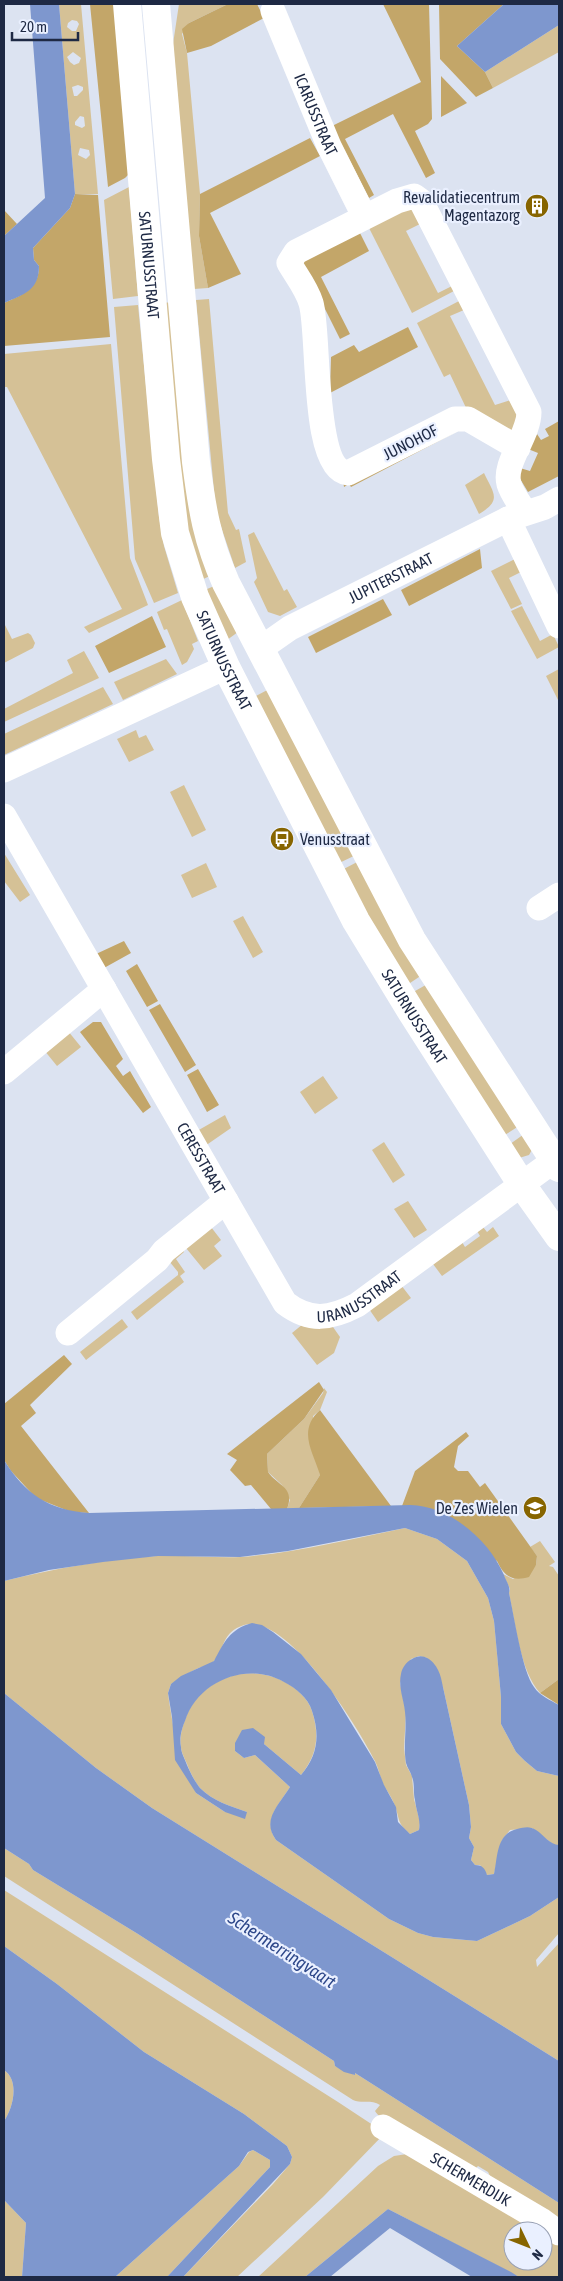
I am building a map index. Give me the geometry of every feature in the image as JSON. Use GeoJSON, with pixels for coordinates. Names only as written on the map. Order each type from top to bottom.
{"type":"FeatureCollection","features":[{"type":"Feature","properties":{"kind":"street","name":"SATURNUSSTRAAT"},"geometry":{"type":"LineString","coordinates":[[126,4],[166,459],[175,533],[195,598],[226,667],[356,921],[412,1013],[522,1184],[559,1237]]}},
{"type":"Feature","properties":{"kind":"street","name":"SATURNUSSTRAAT"},"geometry":{"type":"LineString","coordinates":[[156,4],[196,462],[203,517],[214,556],[260,649],[412,940],[558,1162]]}},
{"type":"Feature","properties":{"kind":"street","name":"ICARUSSTRAAT"},"geometry":{"type":"LineString","coordinates":[[273,11],[329,146],[364,216]]}},
{"type":"Feature","properties":{"kind":"street","name":"JUNOHOF"},"geometry":{"type":"LineString","coordinates":[[414,196],[421,201],[529,412],[527,429],[518,448],[468,419],[455,419],[348,473],[337,469],[328,448],[319,402],[311,304],[289,262],[296,252],[364,216],[414,196]]}},
{"type":"Feature","properties":{"kind":"street"},"geometry":{"type":"LineString","coordinates":[[518,448],[508,472],[516,516],[559,626]]}},
{"type":"Feature","properties":{"kind":"street","name":"JUPITERSTRAAT"},"geometry":{"type":"LineString","coordinates":[[226,667],[260,649],[290,628],[516,516],[546,507],[559,499]]}},
{"type":"Feature","properties":{"kind":"street"},"geometry":{"type":"LineString","coordinates":[[4,770],[226,667]]}},
{"type":"Feature","properties":{"kind":"street","name":"CERESSTRAAT"},"geometry":{"type":"LineString","coordinates":[[4,816],[226,1201],[68,1333]]}},
{"type":"Feature","properties":{"kind":"street"},"geometry":{"type":"LineString","coordinates":[[4,1072],[104,989]]}},
{"type":"Feature","properties":{"kind":"street","name":"URANUSSTRAAT"},"geometry":{"type":"LineString","coordinates":[[226,1201],[285,1302],[297,1312],[326,1317],[339,1315],[357,1305],[522,1184],[558,1162]]}},
{"type":"Feature","properties":{"kind":"street","name":"SCHERMERDIJK"},"geometry":{"type":"LineString","coordinates":[[383,2126],[541,2220],[559,2233]]}},
{"type":"Feature","properties":{"kind":"shaded area"},"geometry":{"type":"Polygon","coordinates":[[[59,4],[81,4],[98,194],[75,194],[59,4]],[[72,20],[68,23],[67,27],[72,31],[76,31],[79,24],[77,21],[72,20]],[[73,52],[67,57],[74,65],[79,63],[81,58],[73,52]],[[78,85],[72,87],[74,96],[77,96],[83,90],[83,87],[78,85]],[[80,116],[75,125],[82,128],[85,126],[84,117],[80,116]],[[80,148],[78,155],[86,159],[90,155],[89,150],[80,148]]]}},
{"type":"Feature","properties":{"kind":"shaded area"},"geometry":{"type":"Polygon","coordinates":[[[90,4],[114,4],[129,174],[108,187],[90,4]]]}},
{"type":"Feature","properties":{"kind":"shaded area"},"geometry":{"type":"Polygon","coordinates":[[[179,4],[228,4],[189,23],[182,34],[187,53],[200,194],[199,236],[208,288],[194,289],[173,44],[179,4]]]}},
{"type":"Feature","properties":{"kind":"shaded area"},"geometry":{"type":"Polygon","coordinates":[[[228,4],[257,4],[264,18],[211,46],[187,53],[182,29],[189,23],[228,4]]]}},
{"type":"Feature","properties":{"kind":"shaded area"},"geometry":{"type":"Polygon","coordinates":[[[383,4],[429,4],[432,119],[428,124],[415,131],[435,173],[426,178],[393,114],[345,139],[374,195],[369,198],[332,126],[421,82],[383,4]]]}},
{"type":"Feature","properties":{"kind":"shaded area"},"geometry":{"type":"Polygon","coordinates":[[[439,4],[504,4],[457,46],[485,72],[493,88],[476,97],[440,59],[439,4]]]}},
{"type":"Feature","properties":{"kind":"shaded area"},"geometry":{"type":"Polygon","coordinates":[[[559,25],[559,52],[493,88],[485,72],[559,25]]]}},
{"type":"Feature","properties":{"kind":"shaded area"},"geometry":{"type":"Polygon","coordinates":[[[441,76],[467,103],[441,117],[441,76]]]}},
{"type":"Feature","properties":{"kind":"shaded area"},"geometry":{"type":"Polygon","coordinates":[[[310,138],[320,156],[210,213],[241,274],[208,288],[199,236],[200,194],[310,138]]]}},
{"type":"Feature","properties":{"kind":"shaded area"},"geometry":{"type":"Polygon","coordinates":[[[129,187],[138,296],[113,299],[104,200],[129,187]]]}},
{"type":"Feature","properties":{"kind":"shaded area"},"geometry":{"type":"Polygon","coordinates":[[[75,194],[98,195],[110,337],[4,346],[4,303],[23,294],[33,286],[39,266],[34,260],[33,248],[70,208],[75,194]]]}},
{"type":"Feature","properties":{"kind":"shaded area"},"geometry":{"type":"Polygon","coordinates":[[[413,208],[420,224],[406,231],[438,293],[452,286],[454,291],[412,313],[367,224],[413,208]]]}},
{"type":"Feature","properties":{"kind":"shaded area"},"geometry":{"type":"Polygon","coordinates":[[[4,210],[17,224],[4,236],[4,210]]]}},
{"type":"Feature","properties":{"kind":"shaded area"},"geometry":{"type":"Polygon","coordinates":[[[358,229],[369,251],[321,277],[350,334],[340,339],[303,265],[306,256],[358,229]]]}},
{"type":"Feature","properties":{"kind":"shaded area"},"geometry":{"type":"Polygon","coordinates":[[[209,299],[228,513],[236,530],[239,529],[246,562],[235,568],[216,512],[196,300],[209,299]]]}},
{"type":"Feature","properties":{"kind":"shaded area"},"geometry":{"type":"Polygon","coordinates":[[[459,301],[464,310],[450,316],[495,405],[511,400],[518,418],[514,433],[468,412],[450,374],[444,377],[417,323],[459,301]]]}},
{"type":"Feature","properties":{"kind":"shaded area"},"geometry":{"type":"Polygon","coordinates":[[[175,302],[214,574],[197,582],[190,558],[161,303],[175,302]]]}},
{"type":"Feature","properties":{"kind":"shaded area"},"geometry":{"type":"Polygon","coordinates":[[[138,305],[159,517],[164,546],[178,593],[154,603],[135,559],[114,307],[138,305]]]}},
{"type":"Feature","properties":{"kind":"shaded area"},"geometry":{"type":"Polygon","coordinates":[[[408,327],[418,347],[330,393],[331,357],[354,345],[359,352],[408,327]]]}},
{"type":"Feature","properties":{"kind":"shaded area"},"geometry":{"type":"Polygon","coordinates":[[[111,344],[130,558],[148,605],[89,633],[84,627],[122,609],[7,387],[4,387],[4,354],[111,344]]]}},
{"type":"Feature","properties":{"kind":"shaded area"},"geometry":{"type":"Polygon","coordinates":[[[559,421],[559,476],[528,492],[519,477],[520,468],[530,471],[538,453],[528,449],[537,434],[541,440],[549,436],[545,429],[559,421]]]}},
{"type":"Feature","properties":{"kind":"shaded area"},"geometry":{"type":"Polygon","coordinates":[[[456,432],[351,487],[349,484],[344,487],[343,481],[456,432]]]}},
{"type":"Feature","properties":{"kind":"shaded area"},"geometry":{"type":"Polygon","coordinates":[[[484,473],[494,496],[491,505],[479,514],[465,485],[484,473]]]}},
{"type":"Feature","properties":{"kind":"shaded area"},"geometry":{"type":"Polygon","coordinates":[[[254,532],[284,591],[287,589],[297,607],[280,616],[268,612],[254,582],[257,578],[248,535],[254,532]]]}},
{"type":"Feature","properties":{"kind":"shaded area"},"geometry":{"type":"Polygon","coordinates":[[[480,549],[482,568],[409,606],[401,590],[480,549]]]}},
{"type":"Feature","properties":{"kind":"shaded area"},"geometry":{"type":"Polygon","coordinates":[[[517,558],[523,571],[509,578],[522,604],[511,609],[491,571],[517,558]]]}},
{"type":"Feature","properties":{"kind":"shaded area"},"geometry":{"type":"Polygon","coordinates":[[[219,584],[238,632],[227,640],[200,592],[219,584]]]}},
{"type":"Feature","properties":{"kind":"shaded area"},"geometry":{"type":"Polygon","coordinates":[[[383,599],[392,615],[316,653],[308,637],[383,599]]]}},
{"type":"Feature","properties":{"kind":"shaded area"},"geometry":{"type":"Polygon","coordinates":[[[182,600],[198,641],[192,644],[194,649],[187,662],[182,665],[167,629],[164,630],[157,612],[182,600]]]}},
{"type":"Feature","properties":{"kind":"shaded area"},"geometry":{"type":"Polygon","coordinates":[[[522,606],[540,641],[553,634],[559,647],[537,659],[511,611],[522,606]]]}},
{"type":"Feature","properties":{"kind":"shaded area"},"geometry":{"type":"Polygon","coordinates":[[[152,616],[166,647],[109,673],[95,646],[152,616]]]}},
{"type":"Feature","properties":{"kind":"shaded area"},"geometry":{"type":"Polygon","coordinates":[[[4,623],[12,639],[28,633],[35,643],[33,648],[4,663],[4,623]]]}},
{"type":"Feature","properties":{"kind":"shaded area"},"geometry":{"type":"Polygon","coordinates":[[[84,651],[99,678],[4,722],[4,709],[73,673],[67,660],[84,651]]]}},
{"type":"Feature","properties":{"kind":"shaded area"},"geometry":{"type":"Polygon","coordinates":[[[166,659],[177,674],[123,700],[114,682],[166,659]]]}},
{"type":"Feature","properties":{"kind":"shaded area"},"geometry":{"type":"Polygon","coordinates":[[[559,669],[559,702],[546,676],[559,669]]]}},
{"type":"Feature","properties":{"kind":"shaded area"},"geometry":{"type":"Polygon","coordinates":[[[103,687],[113,704],[4,755],[4,734],[103,687]]]}},
{"type":"Feature","properties":{"kind":"shaded area"},"geometry":{"type":"Polygon","coordinates":[[[273,687],[358,854],[335,865],[250,699],[273,687]]]}},
{"type":"Feature","properties":{"kind":"shaded area"},"geometry":{"type":"Polygon","coordinates":[[[136,730],[139,738],[146,735],[154,750],[129,762],[117,739],[136,730]]]}},
{"type":"Feature","properties":{"kind":"shaded area"},"geometry":{"type":"Polygon","coordinates":[[[184,785],[206,830],[192,837],[170,792],[184,785]]]}},
{"type":"Feature","properties":{"kind":"shaded area"},"geometry":{"type":"Polygon","coordinates":[[[4,853],[30,895],[20,902],[4,881],[4,853]]]}},
{"type":"Feature","properties":{"kind":"shaded area"},"geometry":{"type":"Polygon","coordinates":[[[361,860],[425,973],[404,987],[338,872],[361,860]]]}},
{"type":"Feature","properties":{"kind":"shaded area"},"geometry":{"type":"Polygon","coordinates":[[[206,863],[217,887],[192,898],[181,875],[206,863]]]}},
{"type":"Feature","properties":{"kind":"shaded area"},"geometry":{"type":"Polygon","coordinates":[[[243,916],[263,952],[253,958],[233,921],[243,916]]]}},
{"type":"Feature","properties":{"kind":"shaded area"},"geometry":{"type":"Polygon","coordinates":[[[124,941],[131,953],[104,968],[96,954],[124,941]]]}},
{"type":"Feature","properties":{"kind":"shaded area"},"geometry":{"type":"Polygon","coordinates":[[[137,964],[158,1001],[147,1007],[126,971],[137,964]]]}},
{"type":"Feature","properties":{"kind":"shaded area"},"geometry":{"type":"Polygon","coordinates":[[[431,982],[522,1124],[500,1138],[408,995],[431,982]]]}},
{"type":"Feature","properties":{"kind":"shaded area"},"geometry":{"type":"Polygon","coordinates":[[[160,1004],[196,1065],[185,1072],[149,1010],[160,1004]]]}},
{"type":"Feature","properties":{"kind":"shaded area"},"geometry":{"type":"Polygon","coordinates":[[[93,1022],[101,1022],[123,1059],[116,1066],[123,1076],[130,1071],[151,1107],[143,1113],[80,1032],[93,1022]]]}},
{"type":"Feature","properties":{"kind":"shaded area"},"geometry":{"type":"Polygon","coordinates":[[[68,1031],[81,1047],[57,1066],[44,1050],[68,1031]]]}},
{"type":"Feature","properties":{"kind":"shaded area"},"geometry":{"type":"Polygon","coordinates":[[[198,1069],[219,1105],[207,1112],[187,1075],[198,1069]]]}},
{"type":"Feature","properties":{"kind":"shaded area"},"geometry":{"type":"Polygon","coordinates":[[[323,1076],[338,1098],[315,1114],[300,1092],[323,1076]]]}},
{"type":"Feature","properties":{"kind":"shaded area"},"geometry":{"type":"Polygon","coordinates":[[[225,1115],[231,1128],[205,1146],[197,1131],[225,1115]]]}},
{"type":"Feature","properties":{"kind":"shaded area"},"geometry":{"type":"Polygon","coordinates":[[[527,1132],[533,1148],[529,1155],[519,1158],[506,1147],[527,1132]]]}},
{"type":"Feature","properties":{"kind":"shaded area"},"geometry":{"type":"Polygon","coordinates":[[[384,1142],[405,1175],[393,1183],[372,1150],[384,1142]]]}},
{"type":"Feature","properties":{"kind":"shaded area"},"geometry":{"type":"Polygon","coordinates":[[[408,1201],[427,1230],[414,1238],[394,1209],[408,1201]]]}},
{"type":"Feature","properties":{"kind":"shaded area"},"geometry":{"type":"Polygon","coordinates":[[[211,1227],[221,1240],[214,1246],[222,1256],[204,1270],[186,1248],[211,1227]]]}},
{"type":"Feature","properties":{"kind":"shaded area"},"geometry":{"type":"Polygon","coordinates":[[[483,1227],[487,1232],[493,1227],[499,1236],[442,1276],[433,1264],[462,1242],[465,1247],[480,1236],[477,1231],[483,1227]]]}},
{"type":"Feature","properties":{"kind":"shaded area"},"geometry":{"type":"Polygon","coordinates":[[[181,1248],[184,1252],[176,1259],[185,1272],[180,1276],[184,1282],[137,1320],[131,1312],[178,1275],[178,1272],[169,1261],[181,1248]]]}},
{"type":"Feature","properties":{"kind":"shaded area"},"geometry":{"type":"Polygon","coordinates":[[[401,1285],[411,1298],[378,1322],[369,1309],[401,1285]]]}},
{"type":"Feature","properties":{"kind":"shaded area"},"geometry":{"type":"Polygon","coordinates":[[[122,1319],[128,1327],[86,1360],[80,1352],[122,1319]]]}},
{"type":"Feature","properties":{"kind":"shaded area"},"geometry":{"type":"Polygon","coordinates":[[[303,1324],[333,1327],[340,1337],[334,1353],[317,1365],[292,1333],[303,1324]]]}},
{"type":"Feature","properties":{"kind":"shaded area"},"geometry":{"type":"Polygon","coordinates":[[[64,1355],[72,1364],[30,1405],[36,1413],[21,1426],[89,1513],[71,1512],[36,1498],[11,1471],[4,1460],[4,1404],[64,1355]]]}},
{"type":"Feature","properties":{"kind":"shaded area"},"geometry":{"type":"Polygon","coordinates":[[[319,1382],[324,1390],[304,1419],[267,1454],[268,1472],[285,1488],[289,1496],[287,1509],[271,1509],[251,1485],[245,1486],[230,1470],[237,1460],[227,1454],[319,1382]]]}},
{"type":"Feature","properties":{"kind":"shaded area"},"geometry":{"type":"Polygon","coordinates":[[[324,1388],[327,1392],[320,1410],[313,1416],[320,1475],[299,1508],[287,1509],[290,1500],[282,1485],[268,1472],[267,1454],[304,1419],[323,1393],[324,1388]]]}},
{"type":"Feature","properties":{"kind":"shaded area"},"geometry":{"type":"Polygon","coordinates":[[[320,1410],[391,1506],[299,1508],[320,1475],[311,1449],[308,1433],[313,1418],[320,1410]]]}},
{"type":"Feature","properties":{"kind":"shaded area"},"geometry":{"type":"Polygon","coordinates":[[[466,1432],[469,1436],[458,1446],[454,1467],[458,1471],[468,1471],[480,1487],[485,1483],[537,1556],[536,1565],[529,1577],[518,1579],[509,1576],[503,1571],[497,1561],[402,1506],[415,1471],[466,1432]]]}},
{"type":"Feature","properties":{"kind":"shaded area"},"geometry":{"type":"Polygon","coordinates":[[[405,1528],[437,1539],[467,1561],[488,1598],[494,1621],[501,1697],[501,1724],[516,1752],[525,1761],[537,1771],[559,1776],[559,1845],[554,1845],[532,1828],[510,1830],[502,1840],[494,1874],[487,1875],[480,1865],[475,1865],[471,1860],[474,1847],[469,1838],[471,1827],[469,1805],[443,1687],[427,1658],[419,1656],[411,1659],[400,1683],[406,1713],[404,1748],[406,1765],[412,1776],[414,1799],[420,1822],[419,1830],[410,1834],[401,1824],[394,1803],[384,1786],[367,1745],[338,1700],[300,1654],[280,1636],[261,1626],[244,1625],[237,1628],[228,1636],[213,1663],[193,1671],[171,1684],[168,1693],[174,1731],[196,1793],[225,1812],[247,1812],[216,1800],[198,1786],[182,1751],[180,1740],[183,1726],[191,1706],[201,1694],[212,1685],[226,1678],[240,1674],[255,1673],[285,1682],[305,1698],[310,1706],[316,1729],[314,1753],[301,1775],[264,1744],[235,1743],[235,1751],[244,1758],[255,1755],[290,1787],[271,1819],[272,1833],[276,1840],[389,1919],[418,1933],[433,1937],[477,1941],[530,1916],[559,1897],[559,1933],[536,1960],[537,1967],[559,1943],[559,2061],[152,1808],[96,1768],[4,1693],[4,1581],[42,1572],[118,1559],[168,1556],[241,1557],[262,1555],[405,1528]]]}},
{"type":"Feature","properties":{"kind":"shaded area"},"geometry":{"type":"Polygon","coordinates":[[[540,1541],[555,1562],[549,1566],[553,1567],[559,1576],[559,1679],[540,1693],[533,1684],[523,1659],[509,1593],[510,1589],[503,1574],[513,1579],[536,1565],[537,1556],[530,1547],[540,1541]]]}},
{"type":"Feature","properties":{"kind":"shaded area"},"geometry":{"type":"Polygon","coordinates":[[[559,1679],[559,1705],[540,1693],[559,1679]]]}},
{"type":"Feature","properties":{"kind":"shaded area"},"geometry":{"type":"Polygon","coordinates":[[[4,1848],[29,1864],[33,1870],[138,1934],[334,2061],[335,2066],[355,2075],[355,2073],[559,2203],[559,2228],[553,2224],[553,2221],[548,2221],[495,2186],[488,2172],[478,2166],[475,2169],[452,2158],[392,2126],[375,2111],[380,2105],[373,2102],[353,2100],[4,1876],[4,1848]]]}},
{"type":"Feature","properties":{"kind":"shaded area"},"geometry":{"type":"Polygon","coordinates":[[[4,1890],[385,2133],[323,2197],[237,2277],[183,2277],[290,2164],[292,2157],[287,2146],[244,2114],[144,2052],[57,1984],[4,1946],[4,1890]]]}},
{"type":"Feature","properties":{"kind":"shaded area"},"geometry":{"type":"Polygon","coordinates":[[[4,2070],[12,2081],[13,2095],[10,2109],[4,2121],[4,2070]]]}},
{"type":"Feature","properties":{"kind":"shaded area"},"geometry":{"type":"Polygon","coordinates":[[[253,2150],[270,2160],[270,2167],[167,2277],[115,2277],[239,2166],[249,2152],[253,2150]]]}},
{"type":"Feature","properties":{"kind":"shaded area"},"geometry":{"type":"Polygon","coordinates":[[[407,2154],[528,2221],[503,2221],[503,2269],[388,2209],[305,2277],[258,2277],[378,2166],[394,2156],[407,2154]]]}},
{"type":"Feature","properties":{"kind":"shaded area"},"geometry":{"type":"Polygon","coordinates":[[[4,2200],[26,2223],[22,2277],[4,2277],[4,2200]]]}},
{"type":"Feature","properties":{"kind":"shaded area"},"geometry":{"type":"Polygon","coordinates":[[[553,2235],[559,2238],[559,2277],[519,2277],[507,2271],[553,2271],[553,2235]]]}},
{"type":"Feature","properties":{"kind":"water"},"geometry":{"type":"Polygon","coordinates":[[[30,4],[59,4],[75,194],[70,208],[33,248],[34,260],[39,266],[33,286],[24,294],[4,303],[4,236],[45,198],[30,4]]]}},
{"type":"Feature","properties":{"kind":"water"},"geometry":{"type":"Polygon","coordinates":[[[504,4],[559,4],[559,25],[485,72],[457,46],[504,4]]]}},
{"type":"Feature","properties":{"kind":"water"},"geometry":{"type":"Polygon","coordinates":[[[4,1460],[21,1482],[39,1498],[62,1508],[89,1513],[410,1505],[439,1511],[453,1518],[466,1527],[489,1549],[497,1562],[509,1586],[519,1642],[530,1679],[539,1693],[559,1705],[559,1776],[537,1771],[525,1761],[516,1752],[501,1724],[501,1697],[494,1621],[488,1598],[467,1561],[437,1539],[405,1528],[288,1551],[240,1557],[158,1556],[49,1570],[4,1581],[4,1460]]]}},
{"type":"Feature","properties":{"kind":"water"},"geometry":{"type":"Polygon","coordinates":[[[252,1623],[262,1625],[301,1654],[331,1690],[375,1762],[384,1785],[396,1807],[398,1822],[410,1834],[419,1830],[419,1822],[413,1780],[406,1763],[405,1718],[400,1679],[403,1667],[410,1660],[422,1656],[431,1660],[441,1678],[469,1805],[471,1827],[469,1838],[474,1847],[471,1860],[475,1865],[483,1867],[487,1875],[494,1874],[497,1853],[505,1836],[520,1828],[534,1829],[550,1842],[559,1845],[559,1897],[530,1916],[477,1941],[433,1937],[418,1933],[389,1919],[276,1840],[270,1826],[271,1819],[290,1787],[255,1755],[244,1758],[235,1751],[235,1743],[242,1730],[253,1728],[265,1737],[264,1744],[301,1775],[311,1760],[317,1737],[315,1720],[305,1698],[288,1684],[270,1676],[240,1675],[212,1686],[191,1707],[181,1733],[180,1744],[182,1754],[198,1786],[216,1800],[247,1812],[245,1819],[225,1812],[196,1793],[175,1760],[168,1693],[171,1684],[181,1676],[214,1661],[228,1637],[238,1629],[252,1623]]]}},
{"type":"Feature","properties":{"kind":"water","name":"Schermerringvaart"},"geometry":{"type":"Polygon","coordinates":[[[4,1693],[96,1768],[152,1808],[559,2061],[559,2203],[355,2073],[355,2075],[344,2072],[335,2066],[334,2061],[138,1934],[33,1870],[29,1864],[4,1848],[4,1693]]]}},
{"type":"Feature","properties":{"kind":"water"},"geometry":{"type":"Polygon","coordinates":[[[4,1946],[57,1984],[144,2052],[244,2114],[287,2146],[292,2157],[290,2164],[183,2277],[167,2277],[270,2167],[270,2160],[253,2150],[248,2152],[239,2166],[115,2277],[22,2277],[26,2223],[4,2200],[4,2121],[12,2102],[13,2088],[9,2075],[4,2070],[4,1946]]]}},
{"type":"Feature","properties":{"kind":"water"},"geometry":{"type":"Polygon","coordinates":[[[388,2209],[503,2268],[503,2271],[509,2271],[519,2277],[472,2277],[390,2228],[330,2277],[305,2277],[388,2209]]]}},
{"type":"Feature","properties":{"kind":"place","name":"Revalidatiecentrum Magentazorg"},"geometry":{"type":"Point","coordinates":[537,206]}},
{"type":"Feature","properties":{"kind":"place","name":"Venusstraat"},"geometry":{"type":"Point","coordinates":[282,839]}},
{"type":"Feature","properties":{"kind":"place","name":"De Zes Wielen"},"geometry":{"type":"Point","coordinates":[535,1508]}}]}
